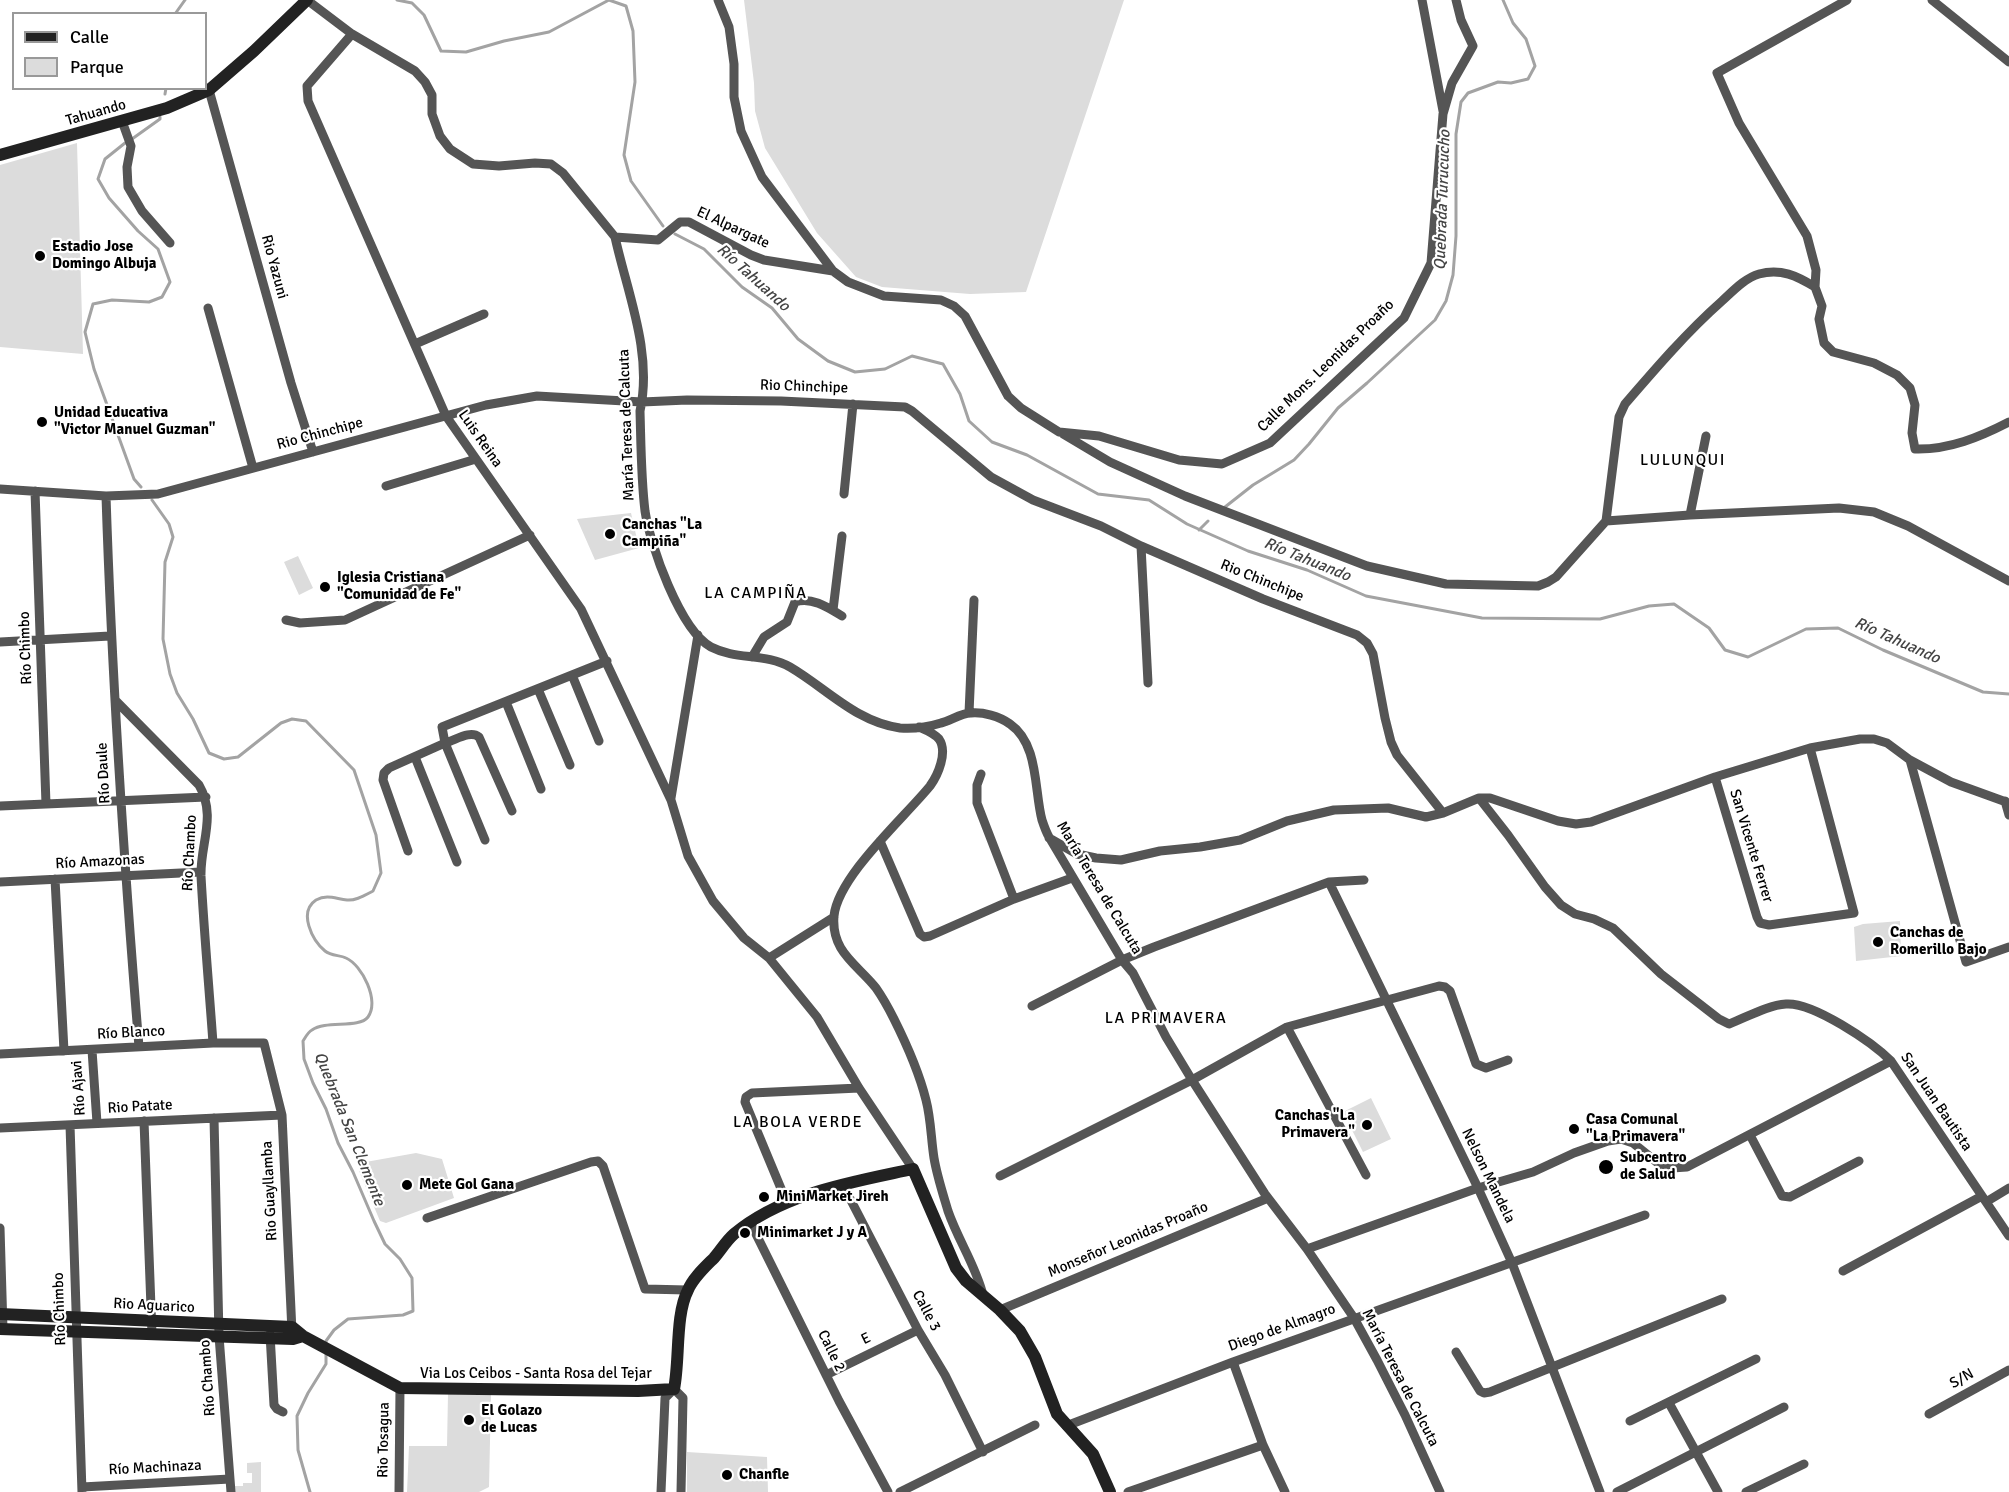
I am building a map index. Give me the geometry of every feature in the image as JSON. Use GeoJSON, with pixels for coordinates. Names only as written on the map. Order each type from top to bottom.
{"type":"FeatureCollection","features":[{"type":"Feature","properties":{"kind":"main road","name":"Tahuando"},"geometry":{"type":"LineString","coordinates":[[0,155],[166,108],[209,90],[307,0]]}},
{"type":"Feature","properties":{"kind":"main road"},"geometry":{"type":"LineString","coordinates":[[674,1389],[678,1371],[682,1313],[687,1290],[728,1240],[750,1222],[787,1203],[843,1185],[913,1169],[956,1268],[966,1281],[1000,1310],[1020,1331],[1028,1343],[1057,1414],[1093,1454],[1110,1492]]}},
{"type":"Feature","properties":{"kind":"main road","name":"Rio Aguarico"},"geometry":{"type":"LineString","coordinates":[[2,1314],[151,1321],[219,1330],[299,1335]]}},
{"type":"Feature","properties":{"kind":"main road","name":"Rio Aguarico"},"geometry":{"type":"LineString","coordinates":[[2,1329],[152,1334],[219,1330]]}},
{"type":"Feature","properties":{"kind":"main road","name":"Via Los Ceibos - Santa Rosa del Tejar"},"geometry":{"type":"LineString","coordinates":[[299,1335],[336,1352],[400,1388],[638,1391],[674,1389]]}},
{"type":"Feature","properties":{"kind":"street"},"geometry":{"type":"LineString","coordinates":[[307,0],[352,34],[416,71],[432,95],[432,114],[440,136],[450,149],[473,164],[499,166],[535,162],[551,164],[563,173],[615,237]]}},
{"type":"Feature","properties":{"kind":"street","name":"Calle Mons. Leonidas Proaño"},"geometry":{"type":"LineString","coordinates":[[718,0],[729,27],[734,64],[734,97],[741,131],[762,177],[833,271],[848,282],[884,296],[941,300],[954,306],[965,316],[1008,396],[1021,408],[1059,432],[1099,436],[1179,460],[1222,464],[1270,443],[1404,318],[1431,263],[1443,114]]}},
{"type":"Feature","properties":{"kind":"street"},"geometry":{"type":"LineString","coordinates":[[1422,0],[1443,114]]}},
{"type":"Feature","properties":{"kind":"street"},"geometry":{"type":"LineString","coordinates":[[1443,114],[1452,83],[1473,46],[1461,20],[1456,0]]}},
{"type":"Feature","properties":{"kind":"street"},"geometry":{"type":"LineString","coordinates":[[1847,0],[1718,73],[1739,123],[1807,236],[1816,270],[1815,287],[1822,306],[1819,319],[1824,343],[1833,352],[1874,363],[1897,375],[1910,388],[1916,405],[1912,433],[1915,448],[1945,447],[1986,434],[2009,422]]}},
{"type":"Feature","properties":{"kind":"street"},"geometry":{"type":"LineString","coordinates":[[1932,0],[2009,62]]}},
{"type":"Feature","properties":{"kind":"street","name":"Luis Reina"},"geometry":{"type":"LineString","coordinates":[[352,34],[306,86],[306,94],[446,416],[581,609],[670,800],[688,856],[713,901],[744,938],[769,958],[817,1017],[859,1088],[913,1169]]}},
{"type":"Feature","properties":{"kind":"street","name":"Rio Yazuni"},"geometry":{"type":"LineString","coordinates":[[209,90],[291,383],[313,452]]}},
{"type":"Feature","properties":{"kind":"street"},"geometry":{"type":"LineString","coordinates":[[122,121],[131,146],[126,177],[128,187],[142,211],[170,243]]}},
{"type":"Feature","properties":{"kind":"street","name":"El Alpargate"},"geometry":{"type":"LineString","coordinates":[[615,237],[658,240],[680,222],[689,222],[757,258],[833,271]]}},
{"type":"Feature","properties":{"kind":"street","name":"María Teresa de Calcuta"},"geometry":{"type":"LineString","coordinates":[[615,237],[635,312],[642,359],[640,411],[644,500],[652,543],[678,606],[698,635],[714,649],[737,655],[770,658],[789,666],[846,706],[875,722],[901,728],[919,727],[941,723],[969,712],[997,717],[1011,724],[1022,738],[1031,758],[1042,820],[1049,837],[1122,960],[1133,973],[1166,1037],[1192,1080],[1268,1198],[1307,1249],[1354,1318],[1391,1387],[1440,1492]]}},
{"type":"Feature","properties":{"kind":"street"},"geometry":{"type":"LineString","coordinates":[[1059,432],[1110,462],[1185,496],[1367,566],[1446,584],[1538,586],[1556,577],[1606,521],[1619,417],[1625,404],[1686,335],[1742,283],[1760,274],[1778,272],[1796,275],[1815,287]]}},
{"type":"Feature","properties":{"kind":"street"},"geometry":{"type":"LineString","coordinates":[[207,308],[253,468]]}},
{"type":"Feature","properties":{"kind":"street"},"geometry":{"type":"LineString","coordinates":[[415,344],[484,314]]}},
{"type":"Feature","properties":{"kind":"street","name":"Rio Chinchipe"},"geometry":{"type":"LineString","coordinates":[[0,489],[106,496],[158,494],[486,405],[537,396],[642,402],[687,400],[905,407],[991,477],[1033,500],[1101,526],[1141,546],[1263,598],[1357,635],[1367,643],[1373,654],[1391,742],[1406,768],[1443,813]]}},
{"type":"Feature","properties":{"kind":"street"},"geometry":{"type":"LineString","coordinates":[[844,494],[853,404]]}},
{"type":"Feature","properties":{"kind":"street"},"geometry":{"type":"LineString","coordinates":[[1689,515],[1706,436]]}},
{"type":"Feature","properties":{"kind":"street"},"geometry":{"type":"LineString","coordinates":[[386,486],[476,459]]}},
{"type":"Feature","properties":{"kind":"street","name":"Río Chimbo"},"geometry":{"type":"LineString","coordinates":[[35,491],[46,804]]}},
{"type":"Feature","properties":{"kind":"street","name":"Río Daule"},"geometry":{"type":"LineString","coordinates":[[106,496],[110,636],[125,876],[139,1047]]}},
{"type":"Feature","properties":{"kind":"street"},"geometry":{"type":"LineString","coordinates":[[1606,521],[1839,508],[1874,512],[1908,526],[2009,581]]}},
{"type":"Feature","properties":{"kind":"street"},"geometry":{"type":"LineString","coordinates":[[286,620],[300,623],[345,620],[530,535]]}},
{"type":"Feature","properties":{"kind":"street"},"geometry":{"type":"LineString","coordinates":[[833,610],[842,536]]}},
{"type":"Feature","properties":{"kind":"street"},"geometry":{"type":"LineString","coordinates":[[1141,546],[1148,684]]}},
{"type":"Feature","properties":{"kind":"street"},"geometry":{"type":"LineString","coordinates":[[752,657],[764,637],[787,622],[795,602],[810,600],[842,616]]}},
{"type":"Feature","properties":{"kind":"street"},"geometry":{"type":"LineString","coordinates":[[969,712],[974,600]]}},
{"type":"Feature","properties":{"kind":"street"},"geometry":{"type":"LineString","coordinates":[[670,800],[698,635]]}},
{"type":"Feature","properties":{"kind":"street"},"geometry":{"type":"LineString","coordinates":[[0,642],[110,636]]}},
{"type":"Feature","properties":{"kind":"street"},"geometry":{"type":"LineString","coordinates":[[485,840],[442,728],[607,662]]}},
{"type":"Feature","properties":{"kind":"street"},"geometry":{"type":"LineString","coordinates":[[572,675],[599,741]]}},
{"type":"Feature","properties":{"kind":"street"},"geometry":{"type":"LineString","coordinates":[[538,689],[570,765]]}},
{"type":"Feature","properties":{"kind":"street","name":"Río Chambo"},"geometry":{"type":"LineString","coordinates":[[115,700],[199,785],[206,797],[207,826],[201,872],[213,1042]]}},
{"type":"Feature","properties":{"kind":"street"},"geometry":{"type":"LineString","coordinates":[[506,702],[542,789]]}},
{"type":"Feature","properties":{"kind":"street"},"geometry":{"type":"LineString","coordinates":[[919,727],[939,739],[940,768],[931,785],[880,841],[855,873],[843,890],[834,917],[837,939],[842,951],[855,968],[875,987],[885,1002],[901,1032],[915,1067],[927,1101],[934,1161],[949,1212],[980,1282],[983,1295]]}},
{"type":"Feature","properties":{"kind":"street"},"geometry":{"type":"LineString","coordinates":[[408,851],[383,780],[384,773],[388,768],[446,743],[471,734],[479,737],[512,812]]}},
{"type":"Feature","properties":{"kind":"street"},"geometry":{"type":"LineString","coordinates":[[1049,837],[1077,854],[1121,860],[1160,851],[1240,840],[1287,821],[1334,810],[1388,808],[1426,817],[1443,813],[1479,798],[1490,798],[1576,825],[1624,811],[1715,777],[1810,748],[1860,739],[1874,739],[1887,743],[1910,760],[1951,782],[2007,802],[2009,815]]}},
{"type":"Feature","properties":{"kind":"street","name":"San Vicente Ferrer"},"geometry":{"type":"LineString","coordinates":[[1715,777],[1760,922],[1769,925],[1854,913],[1810,748]]}},
{"type":"Feature","properties":{"kind":"street"},"geometry":{"type":"LineString","coordinates":[[415,757],[457,862]]}},
{"type":"Feature","properties":{"kind":"street"},"geometry":{"type":"LineString","coordinates":[[1910,760],[1966,962],[2009,947]]}},
{"type":"Feature","properties":{"kind":"street"},"geometry":{"type":"LineString","coordinates":[[981,774],[977,785],[977,803],[1014,899]]}},
{"type":"Feature","properties":{"kind":"street"},"geometry":{"type":"LineString","coordinates":[[0,806],[206,797]]}},
{"type":"Feature","properties":{"kind":"street","name":"San Juan Bautista"},"geometry":{"type":"LineString","coordinates":[[1479,798],[1561,905],[1575,914],[1594,919],[1613,928],[1661,974],[1719,1019],[1730,1024],[1779,1005],[1798,1005],[1837,1022],[1869,1041],[1891,1061],[2009,1236]]}},
{"type":"Feature","properties":{"kind":"street"},"geometry":{"type":"LineString","coordinates":[[880,841],[920,934],[924,937],[1014,899],[1072,878]]}},
{"type":"Feature","properties":{"kind":"street","name":"Río Amazonas"},"geometry":{"type":"LineString","coordinates":[[0,882],[201,872]]}},
{"type":"Feature","properties":{"kind":"street"},"geometry":{"type":"LineString","coordinates":[[55,879],[64,1051]]}},
{"type":"Feature","properties":{"kind":"street"},"geometry":{"type":"LineString","coordinates":[[1032,1006],[1122,960],[1329,882],[1364,879]]}},
{"type":"Feature","properties":{"kind":"street","name":"Nelson Mandela"},"geometry":{"type":"LineString","coordinates":[[1329,882],[1478,1188],[1512,1263],[1600,1492]]}},
{"type":"Feature","properties":{"kind":"street"},"geometry":{"type":"LineString","coordinates":[[769,958],[834,917]]}},
{"type":"Feature","properties":{"kind":"street"},"geometry":{"type":"LineString","coordinates":[[1000,1176],[1192,1080],[1287,1027],[1439,986],[1450,991],[1476,1064],[1486,1068],[1508,1060]]}},
{"type":"Feature","properties":{"kind":"street"},"geometry":{"type":"LineString","coordinates":[[1287,1027],[1366,1175]]}},
{"type":"Feature","properties":{"kind":"street","name":"Río Blanco"},"geometry":{"type":"LineString","coordinates":[[0,1054],[213,1042],[264,1043]]}},
{"type":"Feature","properties":{"kind":"street","name":"Rio Guayllamba"},"geometry":{"type":"LineString","coordinates":[[264,1043],[282,1115],[299,1335]]}},
{"type":"Feature","properties":{"kind":"street","name":"Río Ajavi"},"geometry":{"type":"LineString","coordinates":[[92,1050],[97,1124]]}},
{"type":"Feature","properties":{"kind":"street"},"geometry":{"type":"LineString","coordinates":[[1307,1249],[1478,1188],[1533,1172],[1608,1141],[1621,1139],[1633,1143],[1659,1164],[1672,1168],[1687,1167],[1891,1061]]}},
{"type":"Feature","properties":{"kind":"street"},"geometry":{"type":"LineString","coordinates":[[787,1203],[745,1102],[746,1097],[752,1093],[859,1088]]}},
{"type":"Feature","properties":{"kind":"street","name":"Rio Patate"},"geometry":{"type":"LineString","coordinates":[[0,1128],[282,1115]]}},
{"type":"Feature","properties":{"kind":"street","name":"Río Chambo"},"geometry":{"type":"LineString","coordinates":[[214,1118],[219,1330],[231,1492]]}},
{"type":"Feature","properties":{"kind":"street"},"geometry":{"type":"LineString","coordinates":[[144,1121],[152,1334]]}},
{"type":"Feature","properties":{"kind":"street","name":"Río Chimbo"},"geometry":{"type":"LineString","coordinates":[[70,1125],[82,1490]]}},
{"type":"Feature","properties":{"kind":"street"},"geometry":{"type":"LineString","coordinates":[[1750,1135],[1782,1196],[1786,1198],[1859,1161]]}},
{"type":"Feature","properties":{"kind":"street"},"geometry":{"type":"LineString","coordinates":[[427,1218],[598,1161],[603,1166],[645,1289],[687,1290]]}},
{"type":"Feature","properties":{"kind":"street","name":"Calle 3"},"geometry":{"type":"LineString","coordinates":[[843,1185],[918,1330],[945,1375],[983,1452]]}},
{"type":"Feature","properties":{"kind":"street"},"geometry":{"type":"LineString","coordinates":[[1843,1271],[2009,1188]]}},
{"type":"Feature","properties":{"kind":"street","name":"Monseñor Leonidas Proaño"},"geometry":{"type":"LineString","coordinates":[[1000,1310],[1268,1198]]}},
{"type":"Feature","properties":{"kind":"street","name":"Diego de Almagro"},"geometry":{"type":"LineString","coordinates":[[1066,1426],[1233,1362],[1645,1215]]}},
{"type":"Feature","properties":{"kind":"street","name":"Calle 2"},"geometry":{"type":"LineString","coordinates":[[750,1222],[826,1375],[888,1492]]}},
{"type":"Feature","properties":{"kind":"street"},"geometry":{"type":"LineString","coordinates":[[0,1228],[2,1329]]}},
{"type":"Feature","properties":{"kind":"street"},"geometry":{"type":"LineString","coordinates":[[1456,1352],[1480,1391],[1484,1393],[1722,1299]]}},
{"type":"Feature","properties":{"kind":"street","name":"E"},"geometry":{"type":"LineString","coordinates":[[826,1375],[918,1330]]}},
{"type":"Feature","properties":{"kind":"street"},"geometry":{"type":"LineString","coordinates":[[271,1332],[274,1405],[283,1412]]}},
{"type":"Feature","properties":{"kind":"street"},"geometry":{"type":"LineString","coordinates":[[1630,1421],[1756,1359]]}},
{"type":"Feature","properties":{"kind":"street"},"geometry":{"type":"LineString","coordinates":[[1233,1362],[1263,1445],[1285,1492]]}},
{"type":"Feature","properties":{"kind":"street","name":"S/N"},"geometry":{"type":"LineString","coordinates":[[1929,1414],[2009,1370]]}},
{"type":"Feature","properties":{"kind":"street","name":"Rio Tosagua"},"geometry":{"type":"LineString","coordinates":[[399,1492],[400,1388]]}},
{"type":"Feature","properties":{"kind":"street"},"geometry":{"type":"LineString","coordinates":[[661,1492],[665,1398],[674,1389],[683,1398],[681,1492]]}},
{"type":"Feature","properties":{"kind":"street"},"geometry":{"type":"LineString","coordinates":[[1669,1403],[1718,1492]]}},
{"type":"Feature","properties":{"kind":"street"},"geometry":{"type":"LineString","coordinates":[[1617,1492],[1784,1407]]}},
{"type":"Feature","properties":{"kind":"street"},"geometry":{"type":"LineString","coordinates":[[900,1492],[1035,1425]]}},
{"type":"Feature","properties":{"kind":"street"},"geometry":{"type":"LineString","coordinates":[[1128,1492],[1263,1445]]}},
{"type":"Feature","properties":{"kind":"street"},"geometry":{"type":"LineString","coordinates":[[1746,1492],[1804,1464]]}},
{"type":"Feature","properties":{"kind":"street","name":"Río Machinaza"},"geometry":{"type":"LineString","coordinates":[[82,1490],[230,1479]]}},
{"type":"Feature","properties":{"kind":"green space"},"geometry":{"type":"Polygon","coordinates":[[[744,0],[1124,0],[1026,292],[970,294],[882,287],[856,277],[817,233],[765,148],[755,111],[744,0]]]}},
{"type":"Feature","properties":{"kind":"green space","name":"Estadio Jose Domingo Albuja"},"geometry":{"type":"Polygon","coordinates":[[[77,143],[83,354],[0,347],[0,165],[77,143]]]}},
{"type":"Feature","properties":{"kind":"green space","name":"Canchas \"La Campiña\""},"geometry":{"type":"Polygon","coordinates":[[[631,513],[639,548],[595,560],[577,519],[631,513]]]}},
{"type":"Feature","properties":{"kind":"green space"},"geometry":{"type":"Polygon","coordinates":[[[298,556],[313,588],[299,595],[284,562],[298,556]]]}},
{"type":"Feature","properties":{"kind":"green space","name":"Canchas de Romerillo Bajo"},"geometry":{"type":"Polygon","coordinates":[[[1900,921],[1901,956],[1856,961],[1854,927],[1863,924],[1900,921]]]}},
{"type":"Feature","properties":{"kind":"green space","name":"Canchas \"La Primavera\""},"geometry":{"type":"Polygon","coordinates":[[[1371,1098],[1391,1139],[1363,1152],[1343,1112],[1371,1098]]]}},
{"type":"Feature","properties":{"kind":"green space","name":"Mete Gol Gana"},"geometry":{"type":"Polygon","coordinates":[[[416,1153],[442,1159],[454,1198],[386,1223],[380,1221],[359,1171],[360,1163],[416,1153]]]}},
{"type":"Feature","properties":{"kind":"green space","name":"El Golazo de Lucas"},"geometry":{"type":"Polygon","coordinates":[[[448,1394],[491,1395],[489,1487],[479,1492],[407,1492],[409,1446],[447,1446],[448,1394]]]}},
{"type":"Feature","properties":{"kind":"green space","name":"Chanfle"},"geometry":{"type":"Polygon","coordinates":[[[687,1452],[767,1457],[768,1492],[687,1492],[687,1452]]]}},
{"type":"Feature","properties":{"kind":"green space"},"geometry":{"type":"Polygon","coordinates":[[[261,1462],[261,1492],[234,1492],[234,1486],[252,1483],[252,1473],[247,1473],[247,1463],[261,1462]]]}},
{"type":"Feature","properties":{"kind":"waterway","name":"Quebrada San Clemente"},"geometry":{"type":"LineString","coordinates":[[176,12],[185,0]]}},
{"type":"Feature","properties":{"kind":"waterway","name":"Río Tahuando"},"geometry":{"type":"LineString","coordinates":[[397,0],[412,3],[424,15],[441,51],[466,52],[549,32],[609,0],[626,6],[633,31],[635,82],[624,155],[631,181],[663,226]]}},
{"type":"Feature","properties":{"kind":"waterway","name":"Quebrada Turucucho"},"geometry":{"type":"LineString","coordinates":[[1225,507],[1253,485],[1294,460],[1338,408],[1435,320],[1446,301],[1453,275],[1456,236],[1456,134],[1461,102],[1468,93],[1498,82],[1511,83],[1528,79],[1535,66],[1526,39],[1513,23],[1503,0]]}},
{"type":"Feature","properties":{"kind":"waterway","name":"Quebrada San Clemente"},"geometry":{"type":"LineString","coordinates":[[165,94],[166,90]]}},
{"type":"Feature","properties":{"kind":"waterway","name":"Quebrada San Clemente"},"geometry":{"type":"LineString","coordinates":[[132,139],[160,117]]}},
{"type":"Feature","properties":{"kind":"waterway","name":"Quebrada San Clemente"},"geometry":{"type":"LineString","coordinates":[[125,143],[105,159],[98,179],[109,198],[138,231],[158,249],[170,282],[162,297],[149,302],[112,300],[93,304],[85,332],[94,369],[134,479],[141,487]]}},
{"type":"Feature","properties":{"kind":"waterway","name":"Río Tahuando"},"geometry":{"type":"LineString","coordinates":[[675,234],[704,249],[742,287],[772,308],[798,339],[828,361],[855,372],[885,369],[912,356],[943,364],[960,394],[969,421],[992,442],[1027,455],[1098,494],[1149,500],[1187,524],[1248,551],[1307,570],[1366,596],[1482,618],[1600,619],[1649,606],[1674,604],[1709,628],[1725,650],[1748,657],[1806,629],[1838,628],[1883,650],[1983,692],[2009,694]]}},
{"type":"Feature","properties":{"kind":"waterway","name":"Quebrada San Clemente"},"geometry":{"type":"LineString","coordinates":[[152,500],[169,524],[173,537],[165,562],[163,639],[170,674],[177,693],[193,719],[209,753],[224,759],[238,757],[281,723],[292,719],[306,721],[354,770],[376,835],[381,873],[373,891],[350,900],[320,898],[311,905],[308,911],[309,926],[320,946],[327,953],[344,957],[358,968],[371,993],[371,1010],[364,1021],[325,1025],[311,1031],[303,1041],[304,1059],[338,1143],[385,1244],[400,1259],[412,1278],[413,1311],[403,1315],[348,1319],[334,1330],[326,1344]]}},
{"type":"Feature","properties":{"kind":"waterway"},"geometry":{"type":"LineString","coordinates":[[1199,530],[1208,521]]}},
{"type":"Feature","properties":{"kind":"waterway","name":"Quebrada San Clemente"},"geometry":{"type":"LineString","coordinates":[[310,1492],[298,1450],[297,1416],[326,1364],[326,1353]]}},
{"type":"Feature","properties":{"kind":"place","name":"Estadio Jose Domingo Albuja"},"geometry":{"type":"Point","coordinates":[40,256]}},
{"type":"Feature","properties":{"kind":"place","name":"Unidad Educativa \"Victor Manuel Guzman\""},"geometry":{"type":"Point","coordinates":[42,422]}},
{"type":"Feature","properties":{"kind":"place","name":"Canchas \"La Campiña\""},"geometry":{"type":"Point","coordinates":[610,534]}},
{"type":"Feature","properties":{"kind":"place","name":"Iglesia Cristiana \"Comunidad de Fe\""},"geometry":{"type":"Point","coordinates":[325,587]}},
{"type":"Feature","properties":{"kind":"place","name":"Canchas de Romerillo Bajo"},"geometry":{"type":"Point","coordinates":[1878,942]}},
{"type":"Feature","properties":{"kind":"place","name":"Canchas \"La Primavera\""},"geometry":{"type":"Point","coordinates":[1367,1125]}},
{"type":"Feature","properties":{"kind":"place","name":"Casa Comunal \"La Primavera\""},"geometry":{"type":"Point","coordinates":[1574,1129]}},
{"type":"Feature","properties":{"kind":"place","name":"Subcentro de Salud"},"geometry":{"type":"Point","coordinates":[1606,1167]}},
{"type":"Feature","properties":{"kind":"place","name":"Mete Gol Gana"},"geometry":{"type":"Point","coordinates":[407,1185]}},
{"type":"Feature","properties":{"kind":"place","name":"MiniMarket Jireh"},"geometry":{"type":"Point","coordinates":[764,1197]}},
{"type":"Feature","properties":{"kind":"place","name":"Minimarket J y A"},"geometry":{"type":"Point","coordinates":[745,1233]}},
{"type":"Feature","properties":{"kind":"place","name":"El Golazo de Lucas"},"geometry":{"type":"Point","coordinates":[469,1420]}},
{"type":"Feature","properties":{"kind":"place","name":"Chanfle"},"geometry":{"type":"Point","coordinates":[727,1475]}},
{"type":"Feature","properties":{"kind":"district","name":"LULUNQUI"},"geometry":{"type":"Point","coordinates":[1683,461]}},
{"type":"Feature","properties":{"kind":"district","name":"LA CAMPIÑA"},"geometry":{"type":"Point","coordinates":[756,594]}},
{"type":"Feature","properties":{"kind":"district","name":"LA PRIMAVERA"},"geometry":{"type":"Point","coordinates":[1166,1019]}},
{"type":"Feature","properties":{"kind":"district","name":"LA BOLA VERDE"},"geometry":{"type":"Point","coordinates":[798,1123]}}]}
